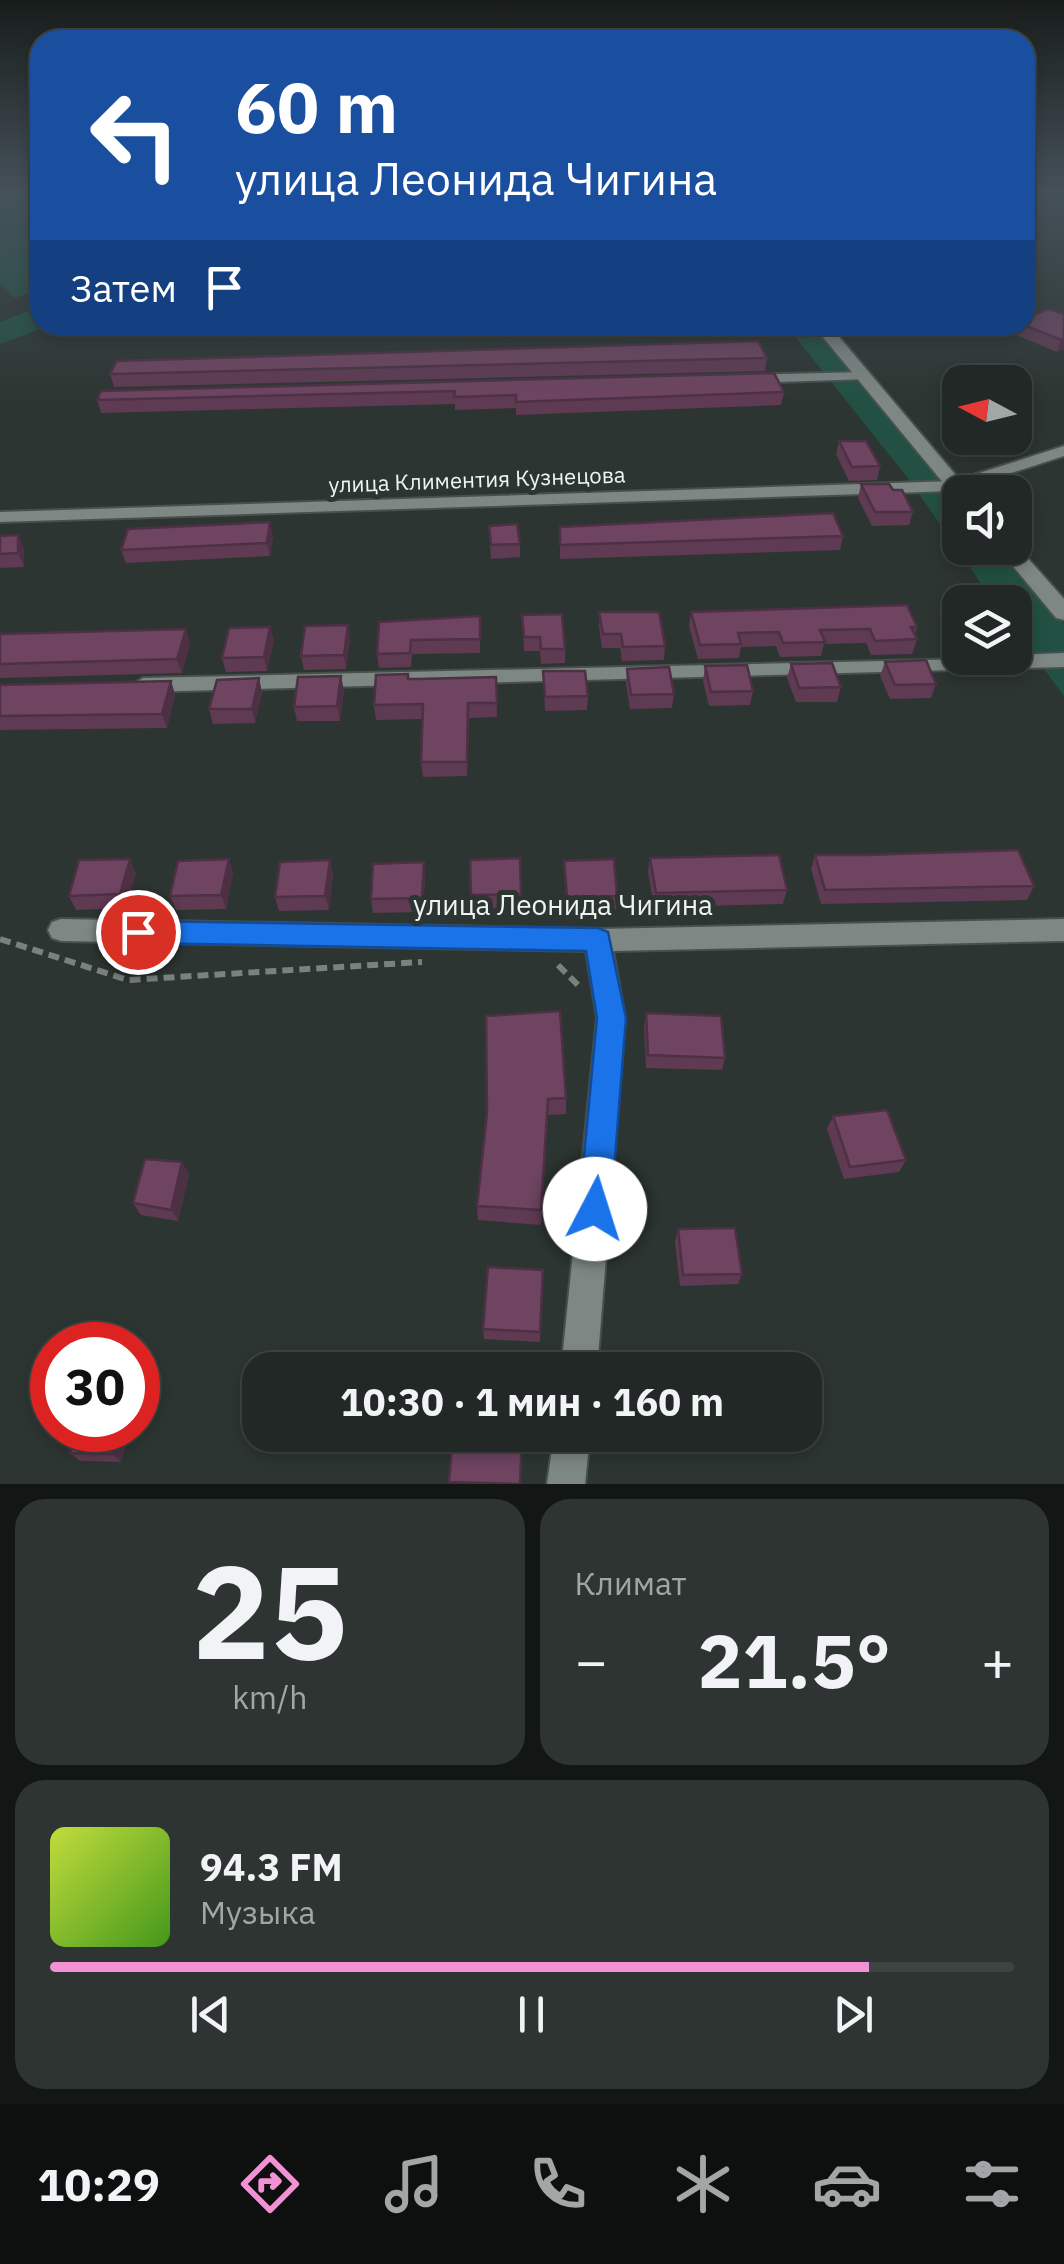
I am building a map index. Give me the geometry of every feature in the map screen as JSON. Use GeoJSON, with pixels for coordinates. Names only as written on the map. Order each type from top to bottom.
{"type":"FeatureCollection","features":[{"type":"Feature","properties":{"kind":"street"},"geometry":{"type":"LineString","coordinates":[[829,335],[946,475]]}},
{"type":"Feature","properties":{"kind":"street"},"geometry":{"type":"LineString","coordinates":[[724,379],[864,376]]}},
{"type":"Feature","properties":{"kind":"street","name":"улица Климентия Кузнецова"},"geometry":{"type":"LineString","coordinates":[[996,475],[1064,450]]}},
{"type":"Feature","properties":{"kind":"street","name":"улица Климентия Кузнецова"},"geometry":{"type":"LineString","coordinates":[[0,517],[942,489]]}},
{"type":"Feature","properties":{"kind":"street"},"geometry":{"type":"LineString","coordinates":[[1023,565],[1064,613]]}},
{"type":"Feature","properties":{"kind":"street"},"geometry":{"type":"LineString","coordinates":[[118,686],[1064,660]]}},
{"type":"Feature","properties":{"kind":"street","name":"улица Леонида Чигина"},"geometry":{"type":"LineString","coordinates":[[61,930],[598,940],[1064,930]]}},
{"type":"Feature","properties":{"kind":"street"},"geometry":{"type":"LineString","coordinates":[[581,1352],[611,1018],[598,940]]}},
{"type":"Feature","properties":{"kind":"street"},"geometry":{"type":"LineString","coordinates":[[566,1484],[570,1452]]}},
{"type":"Feature","properties":{"kind":"path"},"geometry":{"type":"LineString","coordinates":[[0,939],[128,980],[441,963]]}},
{"type":"Feature","properties":{"kind":"path"},"geometry":{"type":"LineString","coordinates":[[538,964],[558,964],[598,940]]}},
{"type":"Feature","properties":{"kind":"green space"},"geometry":{"type":"Polygon","coordinates":[[[0,262],[30,262],[30,293],[15,298],[0,283],[0,262]]]}},
{"type":"Feature","properties":{"kind":"green space"},"geometry":{"type":"Polygon","coordinates":[[[30,310],[30,333],[0,344],[0,322],[30,310]]]}},
{"type":"Feature","properties":{"kind":"green space"},"geometry":{"type":"Polygon","coordinates":[[[794,335],[823,335],[942,480],[942,527],[794,335]]]}},
{"type":"Feature","properties":{"kind":"green space"},"geometry":{"type":"Polygon","coordinates":[[[968,565],[1014,565],[1031,585],[982,585],[968,565]]]}},
{"type":"Feature","properties":{"kind":"green space"},"geometry":{"type":"Polygon","coordinates":[[[1032,586],[1064,624],[1064,696],[1032,653],[1032,586]]]}},
{"type":"Feature","properties":{"kind":"building"},"geometry":{"type":"Polygon","coordinates":[[[1048,309],[1064,314],[1064,339],[1035,329],[1035,315],[1048,309]]]}},
{"type":"Feature","properties":{"kind":"building"},"geometry":{"type":"Polygon","coordinates":[[[758,341],[767,358],[110,374],[117,361],[758,341]]]}},
{"type":"Feature","properties":{"kind":"building"},"geometry":{"type":"Polygon","coordinates":[[[774,373],[784,392],[516,402],[516,395],[454,397],[455,391],[97,400],[101,391],[774,373]]]}},
{"type":"Feature","properties":{"kind":"building"},"geometry":{"type":"Polygon","coordinates":[[[839,441],[866,441],[880,466],[852,467],[839,441]]]}},
{"type":"Feature","properties":{"kind":"building"},"geometry":{"type":"Polygon","coordinates":[[[861,484],[889,484],[893,490],[902,490],[913,512],[875,512],[861,484]]]}},
{"type":"Feature","properties":{"kind":"building"},"geometry":{"type":"Polygon","coordinates":[[[833,513],[843,536],[560,545],[560,527],[833,513]]]}},
{"type":"Feature","properties":{"kind":"building"},"geometry":{"type":"Polygon","coordinates":[[[270,522],[267,543],[121,550],[128,529],[270,522]]]}},
{"type":"Feature","properties":{"kind":"building"},"geometry":{"type":"Polygon","coordinates":[[[517,524],[520,544],[491,545],[489,526],[517,524]]]}},
{"type":"Feature","properties":{"kind":"building"},"geometry":{"type":"Polygon","coordinates":[[[18,535],[18,553],[0,554],[0,536],[18,535]]]}},
{"type":"Feature","properties":{"kind":"building"},"geometry":{"type":"Polygon","coordinates":[[[907,605],[917,627],[911,627],[917,639],[875,641],[870,629],[820,630],[825,642],[783,643],[779,632],[738,633],[741,644],[700,645],[691,612],[907,605]]]}},
{"type":"Feature","properties":{"kind":"building"},"geometry":{"type":"Polygon","coordinates":[[[599,612],[659,612],[665,646],[623,647],[621,634],[603,634],[599,612]]]}},
{"type":"Feature","properties":{"kind":"building"},"geometry":{"type":"Polygon","coordinates":[[[562,614],[565,649],[541,649],[540,637],[524,637],[522,615],[562,614]]]}},
{"type":"Feature","properties":{"kind":"building"},"geometry":{"type":"Polygon","coordinates":[[[480,616],[480,639],[411,640],[410,653],[377,654],[379,622],[480,616]]]}},
{"type":"Feature","properties":{"kind":"building"},"geometry":{"type":"Polygon","coordinates":[[[348,625],[344,655],[301,656],[305,626],[348,625]]]}},
{"type":"Feature","properties":{"kind":"building"},"geometry":{"type":"Polygon","coordinates":[[[270,627],[264,657],[222,658],[229,628],[270,627]]]}},
{"type":"Feature","properties":{"kind":"building"},"geometry":{"type":"Polygon","coordinates":[[[186,629],[177,659],[0,664],[0,634],[186,629]]]}},
{"type":"Feature","properties":{"kind":"building"},"geometry":{"type":"Polygon","coordinates":[[[926,660],[936,684],[895,685],[885,662],[926,660]]]}},
{"type":"Feature","properties":{"kind":"building"},"geometry":{"type":"Polygon","coordinates":[[[832,663],[841,687],[799,688],[791,664],[832,663]]]}},
{"type":"Feature","properties":{"kind":"building"},"geometry":{"type":"Polygon","coordinates":[[[747,665],[753,691],[711,692],[705,666],[747,665]]]}},
{"type":"Feature","properties":{"kind":"building"},"geometry":{"type":"Polygon","coordinates":[[[669,667],[674,694],[631,695],[627,669],[669,667]]]}},
{"type":"Feature","properties":{"kind":"building"},"geometry":{"type":"Polygon","coordinates":[[[543,671],[585,671],[588,696],[545,697],[543,671]]]}},
{"type":"Feature","properties":{"kind":"building"},"geometry":{"type":"Polygon","coordinates":[[[408,674],[408,679],[496,677],[497,703],[468,703],[467,762],[421,762],[423,704],[374,705],[376,675],[408,674]]]}},
{"type":"Feature","properties":{"kind":"building"},"geometry":{"type":"Polygon","coordinates":[[[341,676],[337,706],[294,707],[298,677],[341,676]]]}},
{"type":"Feature","properties":{"kind":"building"},"geometry":{"type":"Polygon","coordinates":[[[259,678],[252,709],[209,709],[217,680],[259,678]]]}},
{"type":"Feature","properties":{"kind":"building"},"geometry":{"type":"Polygon","coordinates":[[[171,681],[162,714],[0,716],[0,685],[171,681]]]}},
{"type":"Feature","properties":{"kind":"building"},"geometry":{"type":"Polygon","coordinates":[[[1018,850],[1034,886],[825,890],[815,855],[865,855],[1018,850]]]}},
{"type":"Feature","properties":{"kind":"building"},"geometry":{"type":"Polygon","coordinates":[[[779,855],[787,890],[656,893],[650,858],[779,855]]]}},
{"type":"Feature","properties":{"kind":"building"},"geometry":{"type":"Polygon","coordinates":[[[520,858],[521,894],[471,895],[470,860],[520,858]]]}},
{"type":"Feature","properties":{"kind":"building"},"geometry":{"type":"Polygon","coordinates":[[[130,859],[120,894],[69,896],[79,860],[130,859]]]}},
{"type":"Feature","properties":{"kind":"building"},"geometry":{"type":"Polygon","coordinates":[[[229,859],[221,895],[170,896],[178,861],[229,859]]]}},
{"type":"Feature","properties":{"kind":"building"},"geometry":{"type":"Polygon","coordinates":[[[614,859],[617,896],[567,897],[564,861],[614,859]]]}},
{"type":"Feature","properties":{"kind":"building"},"geometry":{"type":"Polygon","coordinates":[[[330,860],[325,896],[275,897],[280,862],[330,860]]]}},
{"type":"Feature","properties":{"kind":"building"},"geometry":{"type":"Polygon","coordinates":[[[424,862],[422,898],[371,899],[373,864],[424,862]]]}},
{"type":"Feature","properties":{"kind":"building"},"geometry":{"type":"Polygon","coordinates":[[[560,1011],[566,1098],[548,1099],[541,1210],[477,1206],[487,1113],[486,1016],[560,1011]]]}},
{"type":"Feature","properties":{"kind":"building"},"geometry":{"type":"Polygon","coordinates":[[[646,1013],[721,1016],[725,1058],[648,1055],[646,1013]]]}},
{"type":"Feature","properties":{"kind":"building"},"geometry":{"type":"Polygon","coordinates":[[[887,1110],[906,1160],[850,1167],[833,1116],[887,1110]]]}},
{"type":"Feature","properties":{"kind":"building"},"geometry":{"type":"Polygon","coordinates":[[[145,1159],[182,1162],[171,1210],[133,1203],[145,1159]]]}},
{"type":"Feature","properties":{"kind":"building"},"geometry":{"type":"Polygon","coordinates":[[[735,1228],[742,1274],[683,1275],[678,1229],[735,1228]]]}},
{"type":"Feature","properties":{"kind":"building"},"geometry":{"type":"Polygon","coordinates":[[[488,1267],[543,1270],[540,1332],[483,1329],[488,1267]]]}},
{"type":"Feature","properties":{"kind":"building"},"geometry":{"type":"Polygon","coordinates":[[[70,1452],[113,1452],[112,1454],[70,1452]]]}},
{"type":"Feature","properties":{"kind":"building"},"geometry":{"type":"Polygon","coordinates":[[[452,1452],[521,1452],[520,1484],[449,1482],[452,1452]]]}},
{"type":"Feature","properties":{"kind":"route"},"geometry":{"type":"LineString","coordinates":[[138,932],[598,940],[611,1018],[595,1209]]}}]}
